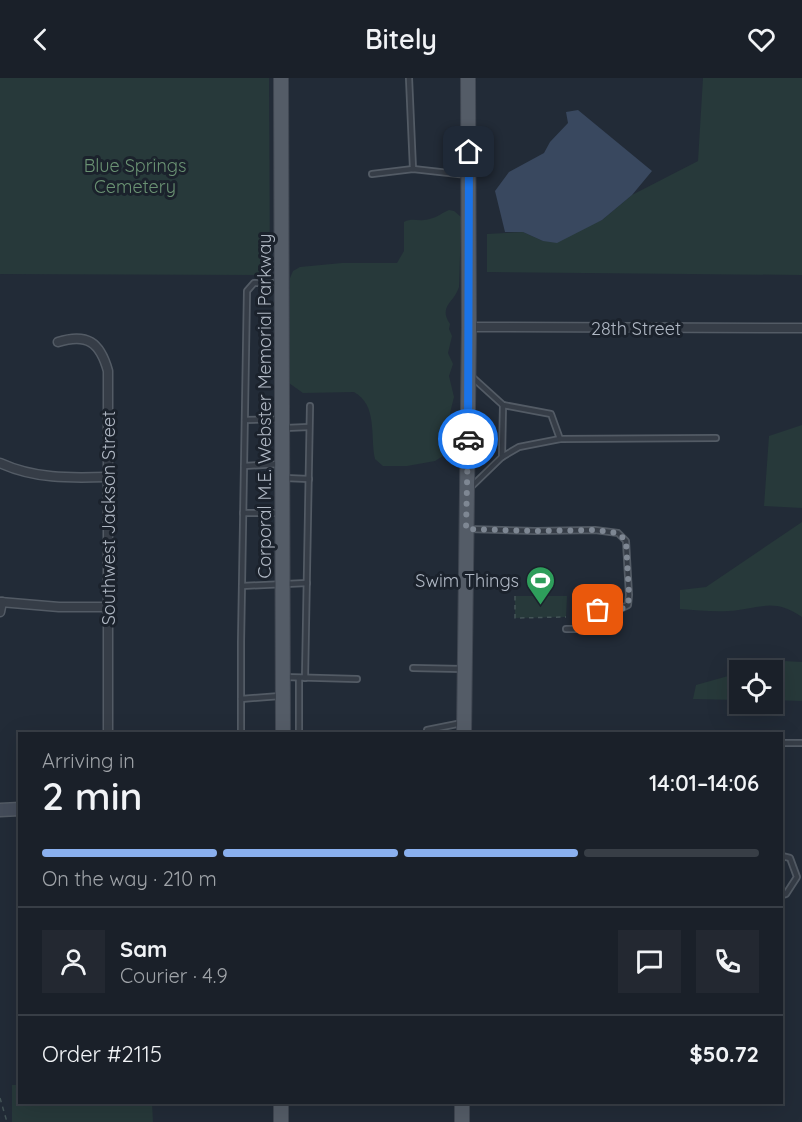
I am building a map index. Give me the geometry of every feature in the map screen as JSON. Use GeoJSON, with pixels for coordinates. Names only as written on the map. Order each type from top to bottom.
{"type":"FeatureCollection","features":[{"type":"Feature","properties":{"kind":"main road","name":"Corporal M.E. Webster Memorial Parkway"},"geometry":{"type":"LineString","coordinates":[[281,78],[283,732]]}},
{"type":"Feature","properties":{"kind":"main road"},"geometry":{"type":"LineString","coordinates":[[464,728],[469,374],[468,78]]}},
{"type":"Feature","properties":{"kind":"main road"},"geometry":{"type":"LineString","coordinates":[[275,732],[283,695]]}},
{"type":"Feature","properties":{"kind":"main road"},"geometry":{"type":"LineString","coordinates":[[0,810],[18,809]]}},
{"type":"Feature","properties":{"kind":"main road"},"geometry":{"type":"LineString","coordinates":[[281,1104],[281,1122]]}},
{"type":"Feature","properties":{"kind":"main road"},"geometry":{"type":"LineString","coordinates":[[462,1104],[462,1122]]}},
{"type":"Feature","properties":{"kind":"street","name":"28th Street"},"geometry":{"type":"LineString","coordinates":[[469,327],[802,328]]}},
{"type":"Feature","properties":{"kind":"street","name":"Southwest Jackson Street"},"geometry":{"type":"LineString","coordinates":[[58,342],[71,338],[85,338],[96,346],[104,358],[108,371],[108,732]]}},
{"type":"Feature","properties":{"kind":"street"},"geometry":{"type":"LineString","coordinates":[[0,463],[18,471],[40,476],[107,477]]}},
{"type":"Feature","properties":{"kind":"street"},"geometry":{"type":"LineString","coordinates":[[0,612],[1,602],[59,607],[107,607]]}},
{"type":"Feature","properties":{"kind":"lane"},"geometry":{"type":"LineString","coordinates":[[409,78],[413,169]]}},
{"type":"Feature","properties":{"kind":"lane"},"geometry":{"type":"LineString","coordinates":[[372,174],[413,169],[469,175]]}},
{"type":"Feature","properties":{"kind":"lane"},"geometry":{"type":"LineString","coordinates":[[241,732],[247,291],[254,283],[282,283]]}},
{"type":"Feature","properties":{"kind":"lane"},"geometry":{"type":"LineString","coordinates":[[469,374],[503,405],[551,414],[560,439]]}},
{"type":"Feature","properties":{"kind":"lane"},"geometry":{"type":"LineString","coordinates":[[502,457],[503,405]]}},
{"type":"Feature","properties":{"kind":"lane"},"geometry":{"type":"LineString","coordinates":[[299,732],[307,584],[310,406]]}},
{"type":"Feature","properties":{"kind":"lane"},"geometry":{"type":"LineString","coordinates":[[245,420],[309,427]]}},
{"type":"Feature","properties":{"kind":"lane"},"geometry":{"type":"LineString","coordinates":[[467,491],[502,457],[519,447],[560,439],[716,438]]}},
{"type":"Feature","properties":{"kind":"lane"},"geometry":{"type":"LineString","coordinates":[[244,466],[283,471],[309,479]]}},
{"type":"Feature","properties":{"kind":"lane"},"geometry":{"type":"LineString","coordinates":[[243,513],[283,513]]}},
{"type":"Feature","properties":{"kind":"lane"},"geometry":{"type":"LineString","coordinates":[[466,529],[595,530],[618,533],[626,541],[628,605],[621,609],[598,610],[587,614],[577,629],[566,629]]}},
{"type":"Feature","properties":{"kind":"lane"},"geometry":{"type":"LineString","coordinates":[[242,586],[307,584]]}},
{"type":"Feature","properties":{"kind":"lane"},"geometry":{"type":"LineString","coordinates":[[413,668],[465,669]]}},
{"type":"Feature","properties":{"kind":"lane"},"geometry":{"type":"LineString","coordinates":[[283,677],[357,679]]}},
{"type":"Feature","properties":{"kind":"lane"},"geometry":{"type":"LineString","coordinates":[[241,699],[283,695]]}},
{"type":"Feature","properties":{"kind":"lane"},"geometry":{"type":"LineString","coordinates":[[427,732],[433,728],[464,728]]}},
{"type":"Feature","properties":{"kind":"lane"},"geometry":{"type":"LineString","coordinates":[[783,743],[802,743]]}},
{"type":"Feature","properties":{"kind":"lane"},"geometry":{"type":"LineString","coordinates":[[783,856],[790,858],[796,877],[786,894],[783,895]]}},
{"type":"Feature","properties":{"kind":"path"},"geometry":{"type":"LineString","coordinates":[[515,596],[514,618],[566,617]]}},
{"type":"Feature","properties":{"kind":"path"},"geometry":{"type":"LineString","coordinates":[[0,1098],[7,1122]]}},
{"type":"Feature","properties":{"kind":"green space","name":"Blue Springs Cemetery"},"geometry":{"type":"Polygon","coordinates":[[[0,78],[269,78],[270,275],[0,274],[0,78]]]}},
{"type":"Feature","properties":{"kind":"green space"},"geometry":{"type":"Polygon","coordinates":[[[703,78],[802,78],[802,275],[487,272],[487,234],[523,232],[543,241],[602,220],[632,195],[698,161],[703,78]]]}},
{"type":"Feature","properties":{"kind":"green space"},"geometry":{"type":"Polygon","coordinates":[[[449,210],[461,217],[459,287],[446,309],[452,336],[448,353],[453,364],[449,376],[454,397],[450,413],[455,441],[452,450],[435,461],[407,466],[383,466],[375,459],[372,422],[367,405],[362,398],[354,392],[303,393],[289,383],[290,278],[293,271],[300,267],[342,263],[397,263],[404,251],[404,222],[431,219],[449,210]]]}},
{"type":"Feature","properties":{"kind":"green space"},"geometry":{"type":"Polygon","coordinates":[[[802,425],[802,508],[764,506],[769,436],[802,425]]]}},
{"type":"Feature","properties":{"kind":"green space"},"geometry":{"type":"Polygon","coordinates":[[[802,522],[802,617],[783,607],[774,606],[722,611],[680,609],[680,590],[706,587],[802,522]]]}},
{"type":"Feature","properties":{"kind":"green space","name":"Swim Things"},"geometry":{"type":"Polygon","coordinates":[[[515,596],[567,596],[566,617],[515,618],[515,596]]]}},
{"type":"Feature","properties":{"kind":"green space"},"geometry":{"type":"Polygon","coordinates":[[[783,661],[802,662],[802,701],[783,700],[783,661]]]}},
{"type":"Feature","properties":{"kind":"green space"},"geometry":{"type":"Polygon","coordinates":[[[729,676],[729,700],[693,699],[696,685],[729,676]]]}},
{"type":"Feature","properties":{"kind":"green space"},"geometry":{"type":"Polygon","coordinates":[[[12,1085],[18,1085],[18,1104],[152,1104],[153,1122],[12,1122],[12,1085]]]}},
{"type":"Feature","properties":{"kind":"water"},"geometry":{"type":"Polygon","coordinates":[[[578,110],[652,171],[632,195],[602,220],[557,243],[543,241],[523,232],[505,232],[495,191],[509,172],[544,153],[550,142],[568,123],[566,112],[578,110]]]}},
{"type":"Feature","properties":{"kind":"way so far"},"geometry":{"type":"LineString","coordinates":[[468,439],[466,529],[595,530],[618,533],[626,541],[628,605],[621,609],[598,610]]}},
{"type":"Feature","properties":{"kind":"place","name":"Swim Things"},"geometry":{"type":"Point","coordinates":[540,606]}},
{"type":"Feature","properties":{"kind":"route"},"geometry":{"type":"LineString","coordinates":[[468,439],[469,152]]}}]}
